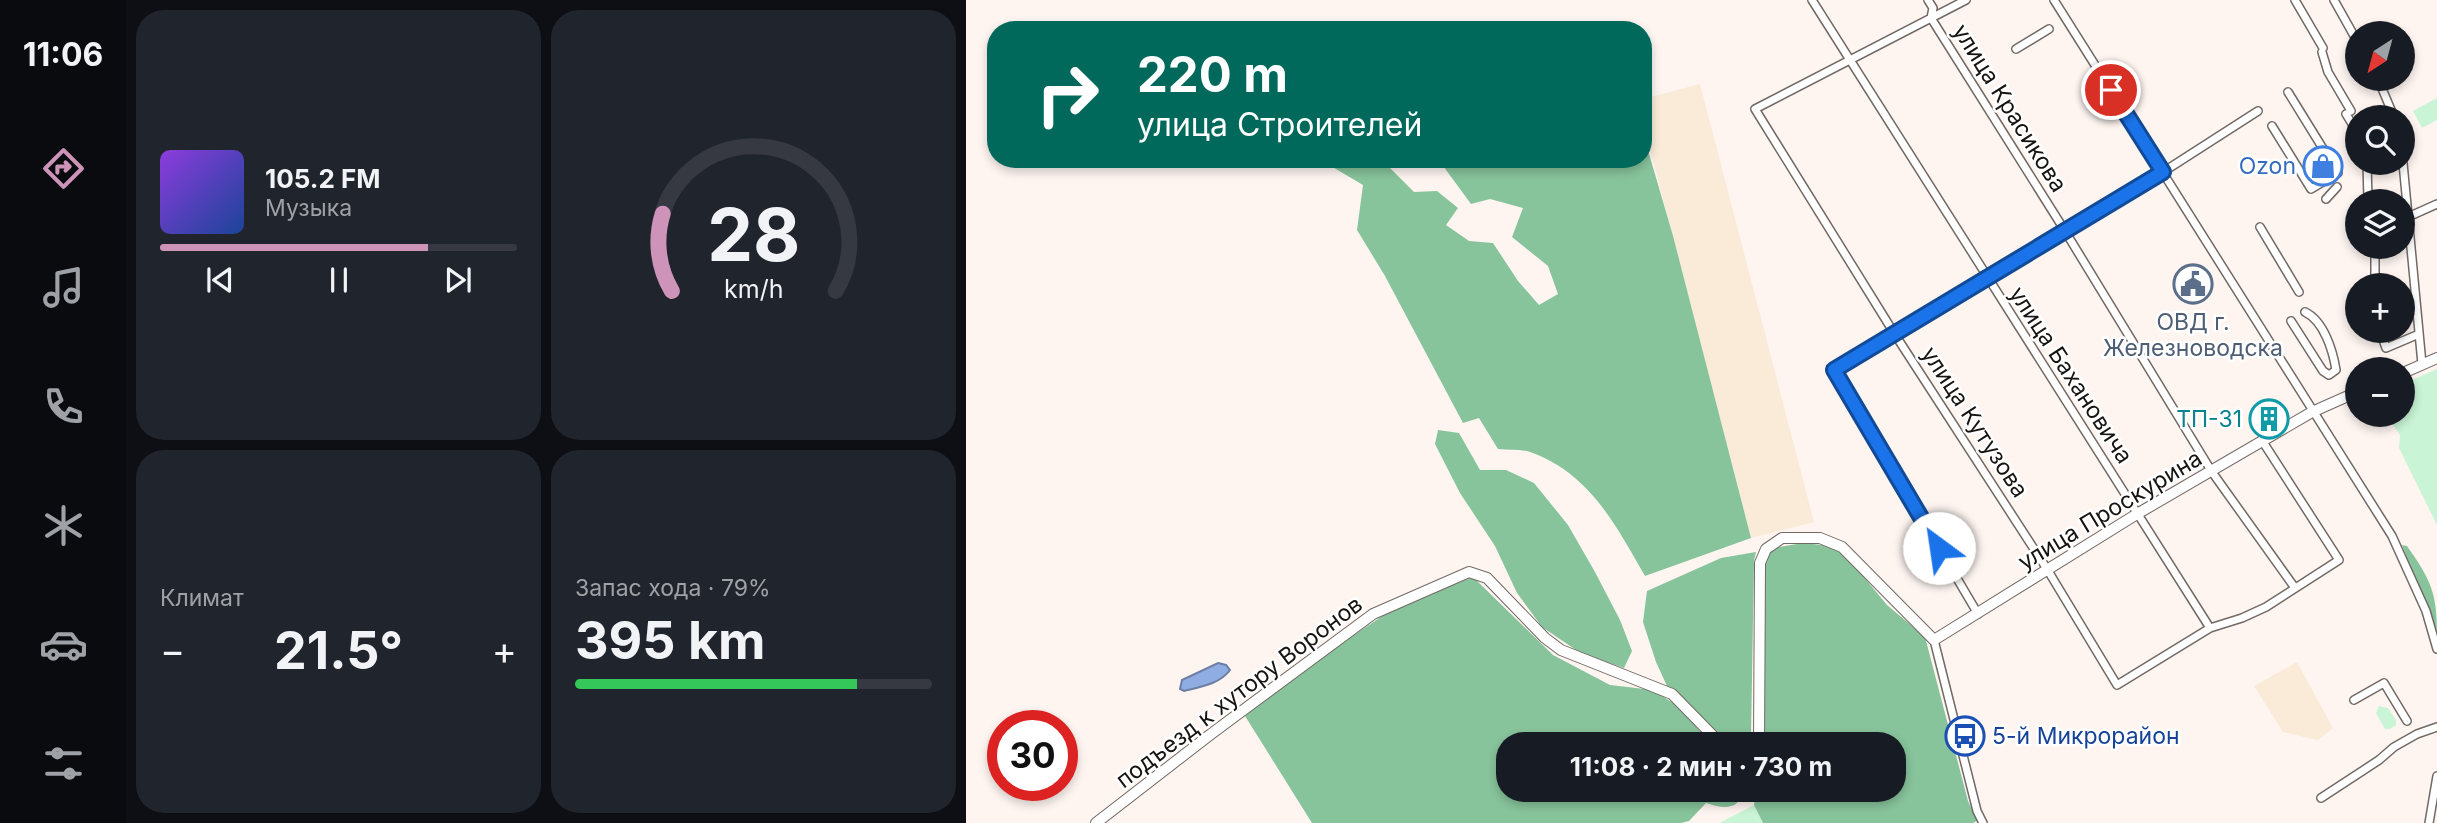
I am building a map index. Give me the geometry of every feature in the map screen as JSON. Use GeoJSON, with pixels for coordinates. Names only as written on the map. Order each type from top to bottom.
{"type":"FeatureCollection","features":[{"type":"Feature","properties":{"kind":"street","name":"улица Бахановича"},"geometry":{"type":"LineString","coordinates":[[1812,0],[2210,628]]}},
{"type":"Feature","properties":{"kind":"street","name":"улица Красикова"},"geometry":{"type":"LineString","coordinates":[[1928,0],[1933,8],[1931,18],[2212,472],[2295,588]]}},
{"type":"Feature","properties":{"kind":"street"},"geometry":{"type":"LineString","coordinates":[[1849,62],[1966,0]]}},
{"type":"Feature","properties":{"kind":"street"},"geometry":{"type":"LineString","coordinates":[[2054,0],[2392,536],[2426,611],[2437,649]]}},
{"type":"Feature","properties":{"kind":"street"},"geometry":{"type":"LineString","coordinates":[[2295,0],[2323,50],[2329,72],[2346,105]]}},
{"type":"Feature","properties":{"kind":"street"},"geometry":{"type":"LineString","coordinates":[[2334,0],[2346,21]]}},
{"type":"Feature","properties":{"kind":"street"},"geometry":{"type":"LineString","coordinates":[[2016,49],[2049,29]]}},
{"type":"Feature","properties":{"kind":"street","name":"улица Кутузова"},"geometry":{"type":"LineString","coordinates":[[1849,62],[1755,109],[1894,333],[2048,569],[2117,685],[2210,628]]}},
{"type":"Feature","properties":{"kind":"street"},"geometry":{"type":"LineString","coordinates":[[2272,126],[2311,189],[2338,173],[2288,92]]}},
{"type":"Feature","properties":{"kind":"street"},"geometry":{"type":"LineString","coordinates":[[1979,614],[1834,370],[2163,172],[2258,111]]}},
{"type":"Feature","properties":{"kind":"street"},"geometry":{"type":"LineString","coordinates":[[2326,199],[2337,187]]}},
{"type":"Feature","properties":{"kind":"street"},"geometry":{"type":"LineString","coordinates":[[2415,214],[2437,204]]}},
{"type":"Feature","properties":{"kind":"street"},"geometry":{"type":"LineString","coordinates":[[2260,229],[2297,290]]}},
{"type":"Feature","properties":{"kind":"street"},"geometry":{"type":"LineString","coordinates":[[2413,259],[2422,364]]}},
{"type":"Feature","properties":{"kind":"street"},"geometry":{"type":"LineString","coordinates":[[2291,321],[2323,371],[2329,375],[2333,373],[2336,370],[2333,351],[2314,316],[2305,312]]}},
{"type":"Feature","properties":{"kind":"street"},"geometry":{"type":"LineString","coordinates":[[2415,336],[2419,334]]}},
{"type":"Feature","properties":{"kind":"street"},"geometry":{"type":"LineString","coordinates":[[2384,343],[2386,348],[2398,343]]}},
{"type":"Feature","properties":{"kind":"street"},"geometry":{"type":"LineString","coordinates":[[2415,367],[2437,358]]}},
{"type":"Feature","properties":{"kind":"street","name":"улица Проскурина"},"geometry":{"type":"LineString","coordinates":[[1934,640],[2137,514],[2312,412],[2345,398]]}},
{"type":"Feature","properties":{"kind":"street"},"geometry":{"type":"LineString","coordinates":[[2210,628],[2266,607],[2339,560],[2263,442]]}},
{"type":"Feature","properties":{"kind":"street"},"geometry":{"type":"LineString","coordinates":[[1759,732],[1760,563],[1766,549],[1782,538],[1819,538],[1842,547],[1934,640],[1976,811],[1983,823]]}},
{"type":"Feature","properties":{"kind":"street","name":"подъезд к хутору Воронов"},"geometry":{"type":"LineString","coordinates":[[1096,823],[1373,614],[1469,572],[1487,578],[1545,638],[1561,650],[1672,694],[1709,732]]}},
{"type":"Feature","properties":{"kind":"street"},"geometry":{"type":"LineString","coordinates":[[2354,700],[2384,683],[2407,721]]}},
{"type":"Feature","properties":{"kind":"street"},"geometry":{"type":"LineString","coordinates":[[2321,798],[2394,747],[2437,727]]}},
{"type":"Feature","properties":{"kind":"street"},"geometry":{"type":"LineString","coordinates":[[2429,823],[2437,776]]}},
{"type":"Feature","properties":{"kind":"shaded area"},"geometry":{"type":"Polygon","coordinates":[[[1700,84],[1814,522],[1751,538],[1652,157],[1652,97],[1700,84]]]}},
{"type":"Feature","properties":{"kind":"shaded area"},"geometry":{"type":"Polygon","coordinates":[[[2297,662],[2333,728],[2318,740],[2283,732],[2254,686],[2297,662]]]}},
{"type":"Feature","properties":{"kind":"green space"},"geometry":{"type":"Polygon","coordinates":[[[2437,98],[2437,120],[2422,128],[2415,110],[2437,98]]]}},
{"type":"Feature","properties":{"kind":"green space"},"geometry":{"type":"Polygon","coordinates":[[[1652,164],[1751,538],[1645,576],[1612,520],[1585,487],[1569,473],[1530,452],[1498,449],[1479,418],[1463,423],[1385,276],[1357,230],[1363,185],[1334,168],[1390,168],[1414,192],[1437,191],[1458,208],[1446,225],[1469,241],[1493,243],[1518,281],[1539,305],[1558,294],[1548,266],[1512,237],[1523,208],[1490,199],[1471,204],[1445,168],[1652,168],[1652,164]]]}},
{"type":"Feature","properties":{"kind":"green space"},"geometry":{"type":"Polygon","coordinates":[[[2437,369],[2437,525],[2399,448],[2400,435],[2394,427],[2415,427],[2415,379],[2437,369]]]}},
{"type":"Feature","properties":{"kind":"green space"},"geometry":{"type":"Polygon","coordinates":[[[1438,430],[1459,433],[1480,470],[1506,470],[1534,483],[1568,525],[1620,620],[1632,651],[1624,668],[1582,654],[1542,627],[1517,593],[1495,546],[1460,493],[1435,444],[1438,430]]]}},
{"type":"Feature","properties":{"kind":"green space"},"geometry":{"type":"Polygon","coordinates":[[[1803,543],[1832,546],[1858,570],[1887,605],[1925,637],[1968,801],[1977,821],[1763,823],[1754,802],[1906,802],[1906,732],[1761,732],[1766,555],[1779,547],[1803,543]]]}},
{"type":"Feature","properties":{"kind":"green space"},"geometry":{"type":"Polygon","coordinates":[[[2402,545],[2407,546],[2431,587],[2436,608],[2437,634],[2402,545]]]}},
{"type":"Feature","properties":{"kind":"green space"},"geometry":{"type":"Polygon","coordinates":[[[1756,552],[1751,732],[1715,732],[1667,686],[1643,622],[1647,591],[1721,558],[1756,552]]]}},
{"type":"Feature","properties":{"kind":"green space"},"geometry":{"type":"Polygon","coordinates":[[[1473,577],[1553,655],[1610,685],[1653,690],[1679,707],[1701,732],[1496,732],[1496,802],[1738,802],[1724,807],[1706,803],[1689,821],[1681,823],[1312,823],[1245,716],[1324,655],[1396,607],[1473,577]]]}},
{"type":"Feature","properties":{"kind":"green space"},"geometry":{"type":"Polygon","coordinates":[[[2379,706],[2388,708],[2396,720],[2396,725],[2390,729],[2385,729],[2376,713],[2379,706]]]}},
{"type":"Feature","properties":{"kind":"green space"},"geometry":{"type":"Polygon","coordinates":[[[1754,805],[1763,823],[1719,823],[1754,805]]]}},
{"type":"Feature","properties":{"kind":"water"},"geometry":{"type":"Polygon","coordinates":[[[1218,663],[1226,665],[1230,670],[1221,679],[1197,688],[1184,691],[1180,689],[1182,680],[1218,663]]]}},
{"type":"Feature","properties":{"kind":"place","name":"Ozon"},"geometry":{"type":"Point","coordinates":[2323,166]}},
{"type":"Feature","properties":{"kind":"place","name":"ОВД г. Железноводска"},"geometry":{"type":"Point","coordinates":[2193,284]}},
{"type":"Feature","properties":{"kind":"place","name":"ТП-31"},"geometry":{"type":"Point","coordinates":[2269,419]}},
{"type":"Feature","properties":{"kind":"place","name":"5-й Микрорайон"},"geometry":{"type":"Point","coordinates":[1965,736]}},
{"type":"Feature","properties":{"kind":"route"},"geometry":{"type":"LineString","coordinates":[[1939,548],[1834,370],[2163,172],[2111,90]]}}]}
